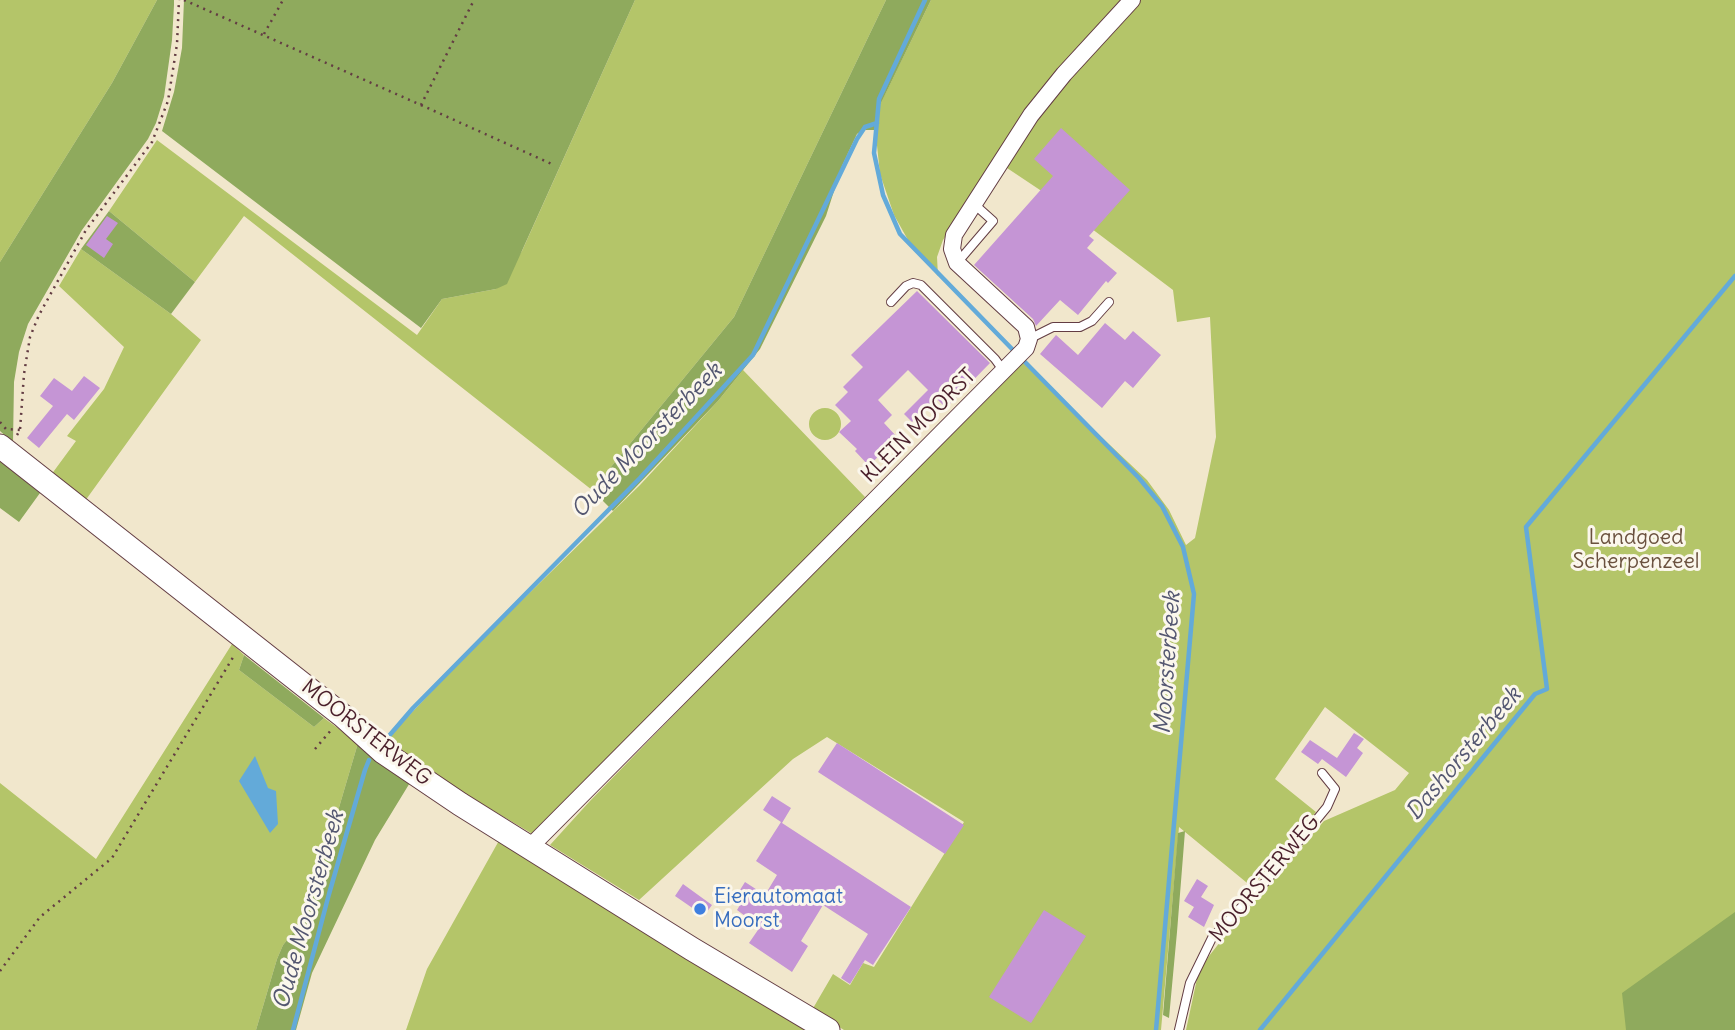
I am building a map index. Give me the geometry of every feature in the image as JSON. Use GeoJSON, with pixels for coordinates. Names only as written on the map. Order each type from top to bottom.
{"type":"FeatureCollection","features":[{"type":"Feature","properties":{"kind":"street"},"geometry":{"type":"LineString","coordinates":[[1029,338],[1026,327],[957,263],[952,249],[954,235],[1008,148],[1043,100],[1132,0]]}},
{"type":"Feature","properties":{"kind":"street","name":"KLEIN MOORST"},"geometry":{"type":"LineString","coordinates":[[530,847],[1026,348],[1029,338]]}},
{"type":"Feature","properties":{"kind":"street","name":"MOORSTERWEG"},"geometry":{"type":"LineString","coordinates":[[0,446],[343,716],[383,752],[460,804],[692,949],[828,1030]]}},
{"type":"Feature","properties":{"kind":"lane"},"geometry":{"type":"LineString","coordinates":[[957,263],[993,221],[973,204]]}},
{"type":"Feature","properties":{"kind":"lane"},"geometry":{"type":"LineString","coordinates":[[891,302],[906,286],[913,283],[921,285],[1003,370]]}},
{"type":"Feature","properties":{"kind":"lane"},"geometry":{"type":"LineString","coordinates":[[1029,338],[1053,327],[1080,327],[1092,321],[1109,302]]}},
{"type":"Feature","properties":{"kind":"lane","name":"MOORSTERWEG"},"geometry":{"type":"LineString","coordinates":[[1179,1030],[1190,983],[1212,938],[1267,880],[1327,807],[1335,789],[1322,773]]}},
{"type":"Feature","properties":{"kind":"path"},"geometry":{"type":"LineString","coordinates":[[0,422],[6,429],[20,430],[30,337],[39,315],[86,230],[152,142],[168,101],[181,0],[264,34],[554,165]]}},
{"type":"Feature","properties":{"kind":"path"},"geometry":{"type":"LineString","coordinates":[[264,34],[283,0]]}},
{"type":"Feature","properties":{"kind":"path"},"geometry":{"type":"LineString","coordinates":[[421,105],[474,0]]}},
{"type":"Feature","properties":{"kind":"path"},"geometry":{"type":"LineString","coordinates":[[0,971],[40,917],[112,858],[245,638]]}},
{"type":"Feature","properties":{"kind":"path"},"geometry":{"type":"LineString","coordinates":[[315,749],[343,716]]}},
{"type":"Feature","properties":{"kind":"green space"},"geometry":{"type":"Polygon","coordinates":[[[0,0],[157,0],[112,83],[0,262],[0,0]]]}},
{"type":"Feature","properties":{"kind":"green space"},"geometry":{"type":"Polygon","coordinates":[[[157,0],[174,0],[174,5],[164,97],[156,123],[148,139],[82,230],[28,324],[19,352],[14,382],[13,443],[0,431],[0,262],[112,83],[157,0]]]}},
{"type":"Feature","properties":{"kind":"green space"},"geometry":{"type":"Polygon","coordinates":[[[184,0],[635,0],[507,284],[496,289],[442,299],[421,328],[162,131],[174,92],[182,48],[184,0]]]}},
{"type":"Feature","properties":{"kind":"green space"},"geometry":{"type":"Polygon","coordinates":[[[635,0],[886,0],[734,317],[592,490],[244,216],[195,282],[109,211],[157,140],[417,335],[442,299],[496,289],[522,251],[635,0]]]}},
{"type":"Feature","properties":{"kind":"green space"},"geometry":{"type":"Polygon","coordinates":[[[886,0],[931,0],[878,109],[876,130],[863,130],[857,134],[842,166],[826,216],[760,349],[718,401],[613,511],[592,490],[734,317],[886,0]]]}},
{"type":"Feature","properties":{"kind":"green space"},"geometry":{"type":"Polygon","coordinates":[[[931,0],[1124,0],[975,193],[943,240],[937,257],[938,276],[908,240],[894,215],[880,174],[876,136],[878,109],[931,0]]]}},
{"type":"Feature","properties":{"kind":"green space","name":"Landgoed Scherpenzeel"},"geometry":{"type":"Polygon","coordinates":[[[1138,0],[1735,0],[1735,1030],[1186,1030],[1198,974],[1240,917],[1324,821],[1395,790],[1409,773],[1325,707],[1275,779],[1316,812],[1252,887],[1179,827],[1161,1030],[844,1030],[812,1010],[833,974],[850,985],[863,963],[874,967],[964,822],[827,737],[793,759],[639,900],[550,845],[1020,360],[1147,480],[1169,510],[1186,545],[1195,538],[1216,437],[1210,317],[1177,322],[1173,290],[1043,192],[1004,166],[1068,78],[1138,0]]]}},
{"type":"Feature","properties":{"kind":"green space"},"geometry":{"type":"Polygon","coordinates":[[[109,211],[195,282],[171,314],[81,249],[109,211]]]}},
{"type":"Feature","properties":{"kind":"green space"},"geometry":{"type":"Polygon","coordinates":[[[81,249],[171,314],[201,340],[85,501],[51,475],[76,441],[67,436],[104,389],[124,347],[59,286],[81,249]]]}},
{"type":"Feature","properties":{"kind":"green space"},"geometry":{"type":"Polygon","coordinates":[[[743,370],[865,497],[536,836],[403,757],[386,740],[468,653],[640,485],[743,370]]]}},
{"type":"Feature","properties":{"kind":"green space"},"geometry":{"type":"Polygon","coordinates":[[[825,408],[836,413],[841,424],[836,435],[825,440],[814,435],[809,424],[814,413],[825,408]]]}},
{"type":"Feature","properties":{"kind":"green space"},"geometry":{"type":"Polygon","coordinates":[[[0,461],[40,493],[19,522],[0,508],[0,461]]]}},
{"type":"Feature","properties":{"kind":"green space"},"geometry":{"type":"Polygon","coordinates":[[[232,644],[244,655],[239,670],[314,727],[324,718],[358,743],[310,906],[304,919],[283,945],[256,1030],[0,1030],[0,783],[96,859],[232,644]]]}},
{"type":"Feature","properties":{"kind":"green space"},"geometry":{"type":"Polygon","coordinates":[[[244,655],[324,718],[314,727],[239,670],[244,655]]]}},
{"type":"Feature","properties":{"kind":"green space"},"geometry":{"type":"Polygon","coordinates":[[[358,743],[411,781],[375,840],[312,973],[296,1030],[256,1030],[283,945],[304,919],[310,906],[358,743]]]}},
{"type":"Feature","properties":{"kind":"green space"},"geometry":{"type":"Polygon","coordinates":[[[1185,831],[1169,1018],[1163,1015],[1178,833],[1185,831]]]}},
{"type":"Feature","properties":{"kind":"green space"},"geometry":{"type":"Polygon","coordinates":[[[501,837],[810,1030],[406,1030],[427,969],[501,837]]]}},
{"type":"Feature","properties":{"kind":"green space"},"geometry":{"type":"Polygon","coordinates":[[[1735,912],[1735,1030],[1626,1030],[1622,993],[1735,912]]]}},
{"type":"Feature","properties":{"kind":"water"},"geometry":{"type":"Polygon","coordinates":[[[255,756],[268,788],[276,791],[278,824],[270,833],[239,781],[255,756]]]}},
{"type":"Feature","properties":{"kind":"building"},"geometry":{"type":"Polygon","coordinates":[[[1061,128],[1130,190],[1089,236],[1094,240],[1087,248],[1117,273],[1108,283],[1106,281],[1078,315],[1060,300],[1036,326],[1033,319],[974,265],[1053,176],[1034,159],[1061,128]]]}},
{"type":"Feature","properties":{"kind":"building"},"geometry":{"type":"Polygon","coordinates":[[[107,216],[118,223],[106,239],[113,244],[104,258],[86,245],[107,216]]]}},
{"type":"Feature","properties":{"kind":"building"},"geometry":{"type":"Polygon","coordinates":[[[917,291],[990,363],[946,408],[936,398],[912,422],[904,414],[928,390],[908,370],[878,400],[892,415],[884,423],[897,437],[869,466],[855,451],[857,449],[839,432],[851,421],[835,405],[848,392],[843,387],[863,367],[851,355],[917,291]]]}},
{"type":"Feature","properties":{"kind":"building"},"geometry":{"type":"Polygon","coordinates":[[[1105,323],[1125,340],[1133,331],[1161,355],[1133,388],[1125,381],[1102,408],[1040,354],[1056,335],[1078,355],[1105,323]]]}},
{"type":"Feature","properties":{"kind":"building"},"geometry":{"type":"Polygon","coordinates":[[[84,376],[100,388],[74,420],[67,414],[39,448],[27,438],[53,406],[40,396],[54,378],[72,391],[84,376]]]}},
{"type":"Feature","properties":{"kind":"building"},"geometry":{"type":"Polygon","coordinates":[[[1354,733],[1364,739],[1357,748],[1363,753],[1346,777],[1322,759],[1318,764],[1301,752],[1310,740],[1337,758],[1354,733]]]}},
{"type":"Feature","properties":{"kind":"building"},"geometry":{"type":"Polygon","coordinates":[[[837,743],[964,825],[945,854],[818,772],[837,743]]]}},
{"type":"Feature","properties":{"kind":"building"},"geometry":{"type":"Polygon","coordinates":[[[772,796],[791,808],[782,823],[911,907],[873,965],[865,960],[850,984],[841,978],[868,934],[823,905],[801,941],[808,946],[792,972],[749,943],[760,927],[737,910],[740,905],[733,901],[745,882],[765,895],[777,875],[756,861],[781,822],[763,810],[772,796]]]}},
{"type":"Feature","properties":{"kind":"building"},"geometry":{"type":"Polygon","coordinates":[[[1197,879],[1208,886],[1201,897],[1214,905],[1204,927],[1188,917],[1194,907],[1184,901],[1197,879]]]}},
{"type":"Feature","properties":{"kind":"building"},"geometry":{"type":"Polygon","coordinates":[[[683,884],[712,905],[704,916],[675,896],[683,884]]]}},
{"type":"Feature","properties":{"kind":"building"},"geometry":{"type":"Polygon","coordinates":[[[1044,910],[1086,936],[1031,1023],[989,997],[1044,910]]]}},
{"type":"Feature","properties":{"kind":"waterway","name":"Moorsterbeek"},"geometry":{"type":"LineString","coordinates":[[925,0],[879,99],[874,153],[883,195],[900,234],[1013,350]]}},
{"type":"Feature","properties":{"kind":"waterway","name":"Oude Moorsterbeek"},"geometry":{"type":"LineString","coordinates":[[382,744],[413,708],[640,478],[753,355],[857,139],[865,127],[877,123]]}},
{"type":"Feature","properties":{"kind":"waterway","name":"Dashorsterbeek"},"geometry":{"type":"LineString","coordinates":[[1260,1030],[1535,694],[1547,689],[1526,527],[1735,276]]}},
{"type":"Feature","properties":{"kind":"waterway","name":"Moorsterbeek"},"geometry":{"type":"LineString","coordinates":[[1023,360],[1139,478],[1162,506],[1183,547],[1194,594],[1156,1030]]}},
{"type":"Feature","properties":{"kind":"waterway","name":"Oude Moorsterbeek"},"geometry":{"type":"LineString","coordinates":[[293,1030],[329,894],[369,760]]}},
{"type":"Feature","properties":{"kind":"place","name":"Eierautomaat Moorst"},"geometry":{"type":"Point","coordinates":[700,909]}}]}
